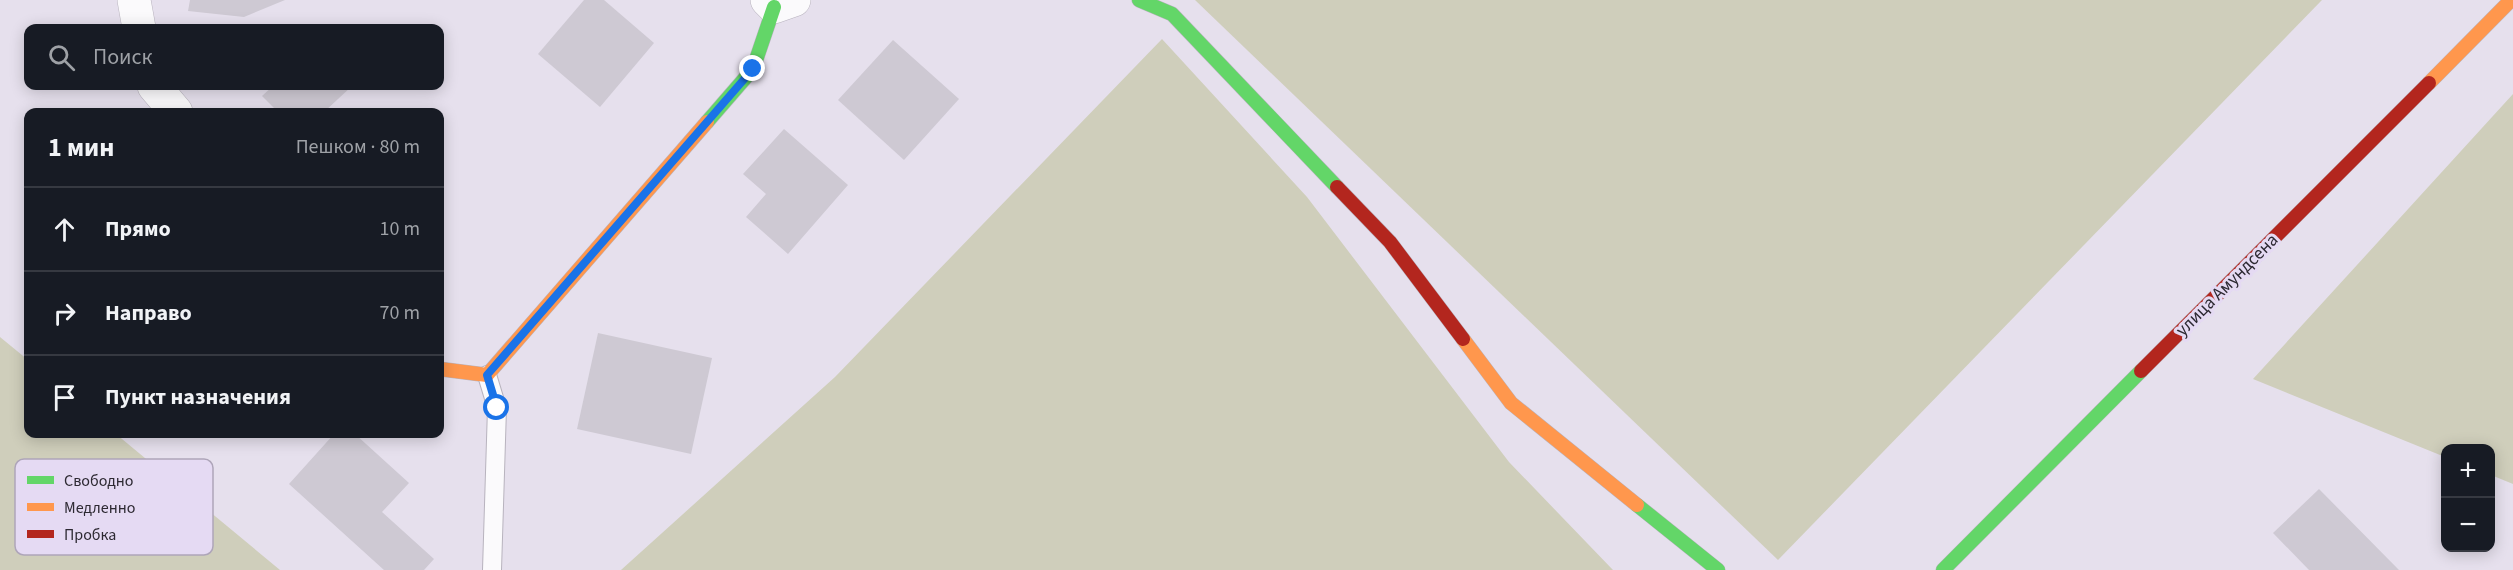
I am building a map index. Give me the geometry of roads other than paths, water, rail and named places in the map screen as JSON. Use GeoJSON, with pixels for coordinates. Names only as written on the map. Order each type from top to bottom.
{"type":"FeatureCollection","features":[{"type":"Feature","properties":{"kind":"street"},"geometry":{"type":"LineString","coordinates":[[134,0],[138,24]]}},
{"type":"Feature","properties":{"kind":"street"},"geometry":{"type":"LineString","coordinates":[[1139,0],[1172,14],[1390,242],[1511,403],[1718,570]]}},
{"type":"Feature","properties":{"kind":"street","name":"улица Амундсена"},"geometry":{"type":"LineString","coordinates":[[1943,570],[2511,0]]}},
{"type":"Feature","properties":{"kind":"street"},"geometry":{"type":"LineString","coordinates":[[444,370],[487,375],[753,69],[778,2]]}},
{"type":"Feature","properties":{"kind":"street"},"geometry":{"type":"LineString","coordinates":[[157,90],[173,108]]}},
{"type":"Feature","properties":{"kind":"lane"},"geometry":{"type":"LineString","coordinates":[[487,375],[497,408],[492,570]]}}]}
